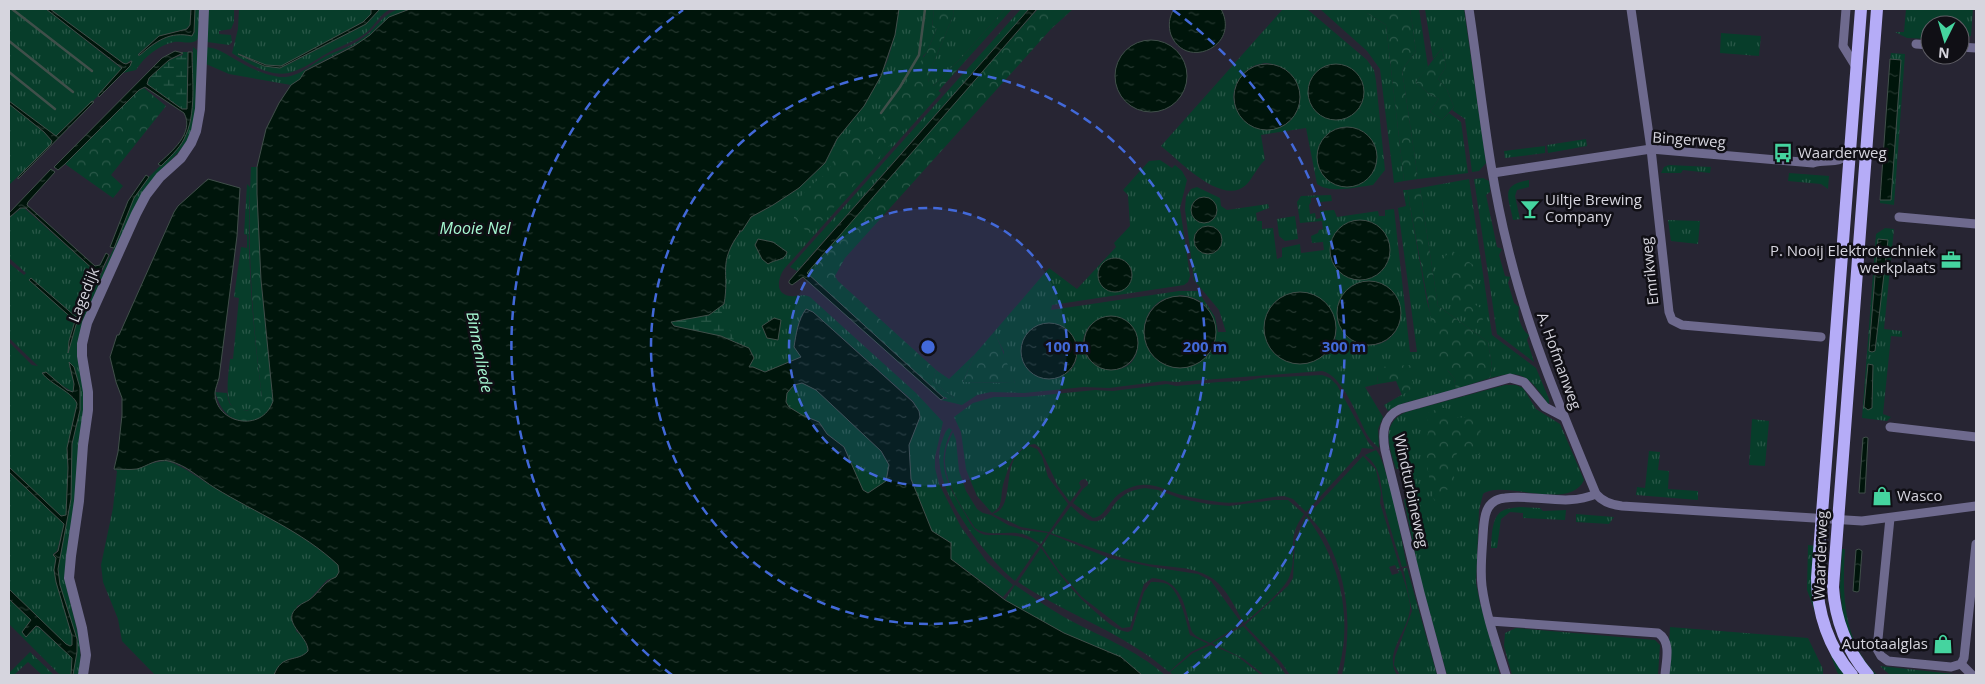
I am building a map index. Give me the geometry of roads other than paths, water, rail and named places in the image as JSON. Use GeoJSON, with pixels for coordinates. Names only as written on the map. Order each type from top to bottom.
{"type":"FeatureCollection","features":[{"type":"Feature","properties":{"kind":"main road","name":"Waarderweg"},"geometry":{"type":"LineString","coordinates":[[1852,675],[1832,644],[1820,608],[1817,578],[1861,9]]}},
{"type":"Feature","properties":{"kind":"main road","name":"Waarderweg"},"geometry":{"type":"LineString","coordinates":[[1868,675],[1850,648],[1841,629],[1836,610],[1833,579],[1877,9]]}},
{"type":"Feature","properties":{"kind":"street","name":"Lagedijk"},"geometry":{"type":"LineString","coordinates":[[83,675],[86,655],[85,646],[69,578],[80,501],[83,445],[88,410],[88,392],[82,344],[87,323],[146,195],[160,177],[181,158],[196,131],[200,109],[204,9]]}},
{"type":"Feature","properties":{"kind":"street","name":"A. Hofmanweg"},"geometry":{"type":"LineString","coordinates":[[1469,9],[1501,221],[1515,273],[1564,416],[1596,494]]}},
{"type":"Feature","properties":{"kind":"street","name":"Emrikweg"},"geometry":{"type":"LineString","coordinates":[[1631,9],[1651,149],[1668,312],[1672,320],[1682,326],[1821,336]]}},
{"type":"Feature","properties":{"kind":"street"},"geometry":{"type":"LineString","coordinates":[[1846,9],[1843,46],[1856,68]]}},
{"type":"Feature","properties":{"kind":"street"},"geometry":{"type":"LineString","coordinates":[[1916,44],[1920,44]]}},
{"type":"Feature","properties":{"kind":"street","name":"Bingerweg"},"geometry":{"type":"LineString","coordinates":[[1493,173],[1651,149],[1813,163],[1839,161],[1849,152]]}},
{"type":"Feature","properties":{"kind":"street"},"geometry":{"type":"LineString","coordinates":[[1899,217],[1976,224]]}},
{"type":"Feature","properties":{"kind":"street","name":"Windturbineweg"},"geometry":{"type":"LineString","coordinates":[[1442,675],[1385,450],[1383,435],[1386,422],[1390,416],[1400,409],[1510,378],[1524,382],[1545,407],[1564,416]]}},
{"type":"Feature","properties":{"kind":"street"},"geometry":{"type":"LineString","coordinates":[[1890,427],[1976,437]]}},
{"type":"Feature","properties":{"kind":"street"},"geometry":{"type":"LineString","coordinates":[[1506,675],[1490,622],[1482,586],[1481,561],[1488,506],[1500,499],[1513,497],[1569,500],[1596,494],[1600,499],[1616,506],[1862,521],[1976,506]]}},
{"type":"Feature","properties":{"kind":"street"},"geometry":{"type":"LineString","coordinates":[[1890,518],[1877,649],[1881,656],[1888,661],[1952,667],[1961,664],[1964,658],[1976,544]]}},
{"type":"Feature","properties":{"kind":"street"},"geometry":{"type":"LineString","coordinates":[[1490,622],[1658,633],[1666,640],[1667,645],[1664,675]]}},
{"type":"Feature","properties":{"kind":"street"},"geometry":{"type":"LineString","coordinates":[[1961,664],[1972,675]]}},
{"type":"Feature","properties":{"kind":"water"},"geometry":{"type":"Polygon","coordinates":[[[46,9],[50,9],[123,63],[126,64],[132,61],[130,66],[99,97],[98,95],[122,68],[46,9]]]}},
{"type":"Feature","properties":{"kind":"water"},"geometry":{"type":"Polygon","coordinates":[[[191,9],[195,9],[194,32],[192,36],[177,35],[164,38],[138,55],[159,36],[187,29],[190,25],[191,9]]]}},
{"type":"Feature","properties":{"kind":"water"},"geometry":{"type":"Polygon","coordinates":[[[371,9],[380,9],[366,24],[280,68],[264,66],[238,54],[266,65],[281,66],[363,22],[371,14],[371,9]]]}},
{"type":"Feature","properties":{"kind":"water","name":"Mooie Nel"},"geometry":{"type":"Polygon","coordinates":[[[410,9],[899,9],[895,35],[881,76],[864,106],[837,139],[825,163],[799,188],[751,217],[742,231],[739,231],[726,260],[724,304],[709,315],[671,322],[674,326],[721,336],[749,348],[754,358],[749,367],[765,372],[801,357],[794,347],[798,327],[806,309],[813,312],[913,402],[919,411],[920,417],[909,445],[911,479],[932,531],[951,543],[951,559],[1005,600],[1064,633],[1121,657],[1142,675],[274,675],[277,668],[285,661],[304,655],[308,651],[307,645],[293,623],[293,612],[336,577],[339,572],[338,565],[294,532],[215,488],[176,463],[164,460],[137,469],[114,469],[118,452],[122,398],[110,357],[117,335],[119,335],[178,206],[208,179],[240,188],[237,236],[219,378],[215,393],[217,403],[223,412],[240,421],[250,421],[259,418],[267,411],[273,401],[261,280],[257,194],[257,167],[266,129],[279,103],[291,85],[300,79],[305,71],[354,46],[370,35],[389,17],[410,9]],[[802,383],[794,385],[787,393],[786,402],[789,407],[802,415],[819,422],[827,434],[844,447],[863,490],[868,493],[886,481],[889,465],[881,451],[816,390],[802,383]]]}},
{"type":"Feature","properties":{"kind":"water"},"geometry":{"type":"Polygon","coordinates":[[[1029,9],[1037,9],[807,273],[944,398],[941,400],[803,277],[792,285],[789,281],[1029,9]]]}},
{"type":"Feature","properties":{"kind":"water"},"geometry":{"type":"Polygon","coordinates":[[[1174,9],[1221,9],[1225,22],[1224,34],[1218,43],[1209,49],[1199,52],[1188,51],[1178,46],[1171,35],[1170,28],[1171,15],[1174,9]]]}},
{"type":"Feature","properties":{"kind":"water"},"geometry":{"type":"Polygon","coordinates":[[[1151,40],[1171,46],[1181,56],[1187,76],[1181,96],[1171,106],[1151,112],[1131,106],[1121,96],[1115,76],[1121,56],[1131,46],[1151,40]]]}},
{"type":"Feature","properties":{"kind":"water"},"geometry":{"type":"Polygon","coordinates":[[[175,51],[183,53],[169,60],[149,78],[147,84],[182,109],[187,109],[188,52],[192,52],[191,119],[184,139],[177,150],[161,166],[158,164],[175,148],[184,135],[187,120],[184,113],[145,87],[139,90],[65,164],[58,170],[54,167],[162,58],[175,51]]]}},
{"type":"Feature","properties":{"kind":"water"},"geometry":{"type":"Polygon","coordinates":[[[1890,59],[1901,60],[1891,200],[1880,200],[1890,59]]]}},
{"type":"Feature","properties":{"kind":"water"},"geometry":{"type":"Polygon","coordinates":[[[1260,64],[1274,64],[1286,69],[1295,78],[1300,90],[1298,110],[1291,121],[1274,130],[1260,130],[1248,125],[1239,116],[1234,104],[1234,90],[1239,78],[1248,69],[1260,64]]]}},
{"type":"Feature","properties":{"kind":"water"},"geometry":{"type":"Polygon","coordinates":[[[1336,64],[1347,66],[1356,72],[1362,81],[1364,92],[1362,103],[1356,112],[1347,118],[1336,120],[1325,118],[1316,112],[1310,103],[1308,92],[1310,81],[1316,72],[1325,66],[1336,64]]]}},
{"type":"Feature","properties":{"kind":"water"},"geometry":{"type":"Polygon","coordinates":[[[9,101],[56,136],[92,101],[94,102],[18,179],[52,141],[44,132],[9,104],[9,101]]]}},
{"type":"Feature","properties":{"kind":"water"},"geometry":{"type":"Polygon","coordinates":[[[1347,127],[1363,132],[1368,136],[1372,141],[1377,157],[1372,173],[1368,178],[1363,182],[1347,187],[1331,182],[1326,178],[1322,173],[1317,157],[1322,141],[1326,136],[1331,132],[1347,127]]]}},
{"type":"Feature","properties":{"kind":"water"},"geometry":{"type":"Polygon","coordinates":[[[51,169],[55,172],[27,205],[95,266],[100,265],[106,253],[109,255],[76,325],[68,353],[69,341],[75,321],[29,280],[31,278],[76,317],[96,277],[96,272],[26,208],[20,208],[9,218],[9,213],[51,169]]]}},
{"type":"Feature","properties":{"kind":"water"},"geometry":{"type":"Polygon","coordinates":[[[146,175],[149,177],[134,198],[114,248],[110,247],[128,201],[146,175]]]}},
{"type":"Feature","properties":{"kind":"water"},"geometry":{"type":"Polygon","coordinates":[[[1204,197],[1213,201],[1217,210],[1213,219],[1204,223],[1195,219],[1191,210],[1195,201],[1204,197]]]}},
{"type":"Feature","properties":{"kind":"water"},"geometry":{"type":"Polygon","coordinates":[[[1360,220],[1376,225],[1381,229],[1385,234],[1390,250],[1385,266],[1381,271],[1376,275],[1360,280],[1344,275],[1339,271],[1335,266],[1330,250],[1335,234],[1339,229],[1344,225],[1360,220]]]}},
{"type":"Feature","properties":{"kind":"water"},"geometry":{"type":"Polygon","coordinates":[[[1208,226],[1218,230],[1222,240],[1218,250],[1208,254],[1198,250],[1194,240],[1198,230],[1208,226]]]}},
{"type":"Feature","properties":{"kind":"water"},"geometry":{"type":"Polygon","coordinates":[[[758,239],[773,242],[787,252],[786,255],[768,264],[762,259],[755,245],[758,239]]]}},
{"type":"Feature","properties":{"kind":"water"},"geometry":{"type":"Polygon","coordinates":[[[1878,239],[1888,240],[1875,351],[1872,352],[1869,351],[1878,239]]]}},
{"type":"Feature","properties":{"kind":"water"},"geometry":{"type":"Polygon","coordinates":[[[1115,258],[1127,263],[1132,275],[1127,287],[1115,292],[1103,287],[1098,275],[1103,263],[1115,258]]]}},
{"type":"Feature","properties":{"kind":"water"},"geometry":{"type":"Polygon","coordinates":[[[1369,281],[1381,283],[1392,290],[1399,301],[1401,313],[1399,325],[1392,336],[1381,343],[1369,345],[1357,343],[1346,336],[1339,325],[1337,313],[1339,301],[1346,290],[1357,283],[1369,281]]]}},
{"type":"Feature","properties":{"kind":"water"},"geometry":{"type":"Polygon","coordinates":[[[1300,292],[1320,298],[1330,308],[1336,328],[1330,348],[1320,358],[1300,364],[1280,358],[1270,348],[1264,328],[1270,308],[1280,298],[1300,292]]]}},
{"type":"Feature","properties":{"kind":"water"},"geometry":{"type":"Polygon","coordinates":[[[1187,296],[1206,306],[1214,318],[1216,332],[1214,346],[1206,358],[1194,366],[1173,368],[1154,358],[1146,346],[1144,325],[1154,306],[1166,298],[1187,296]]]}},
{"type":"Feature","properties":{"kind":"water"},"geometry":{"type":"Polygon","coordinates":[[[1111,316],[1121,318],[1130,324],[1136,333],[1138,343],[1136,353],[1130,362],[1121,368],[1111,370],[1101,368],[1092,362],[1086,353],[1084,343],[1086,333],[1092,324],[1101,318],[1111,316]]]}},
{"type":"Feature","properties":{"kind":"water"},"geometry":{"type":"Polygon","coordinates":[[[774,318],[781,320],[778,340],[767,338],[762,326],[774,318]]]}},
{"type":"Feature","properties":{"kind":"water"},"geometry":{"type":"Polygon","coordinates":[[[1044,323],[1054,323],[1069,331],[1075,340],[1077,351],[1075,362],[1069,371],[1054,379],[1044,379],[1033,374],[1026,367],[1021,356],[1021,346],[1026,335],[1033,328],[1044,323]]]}},
{"type":"Feature","properties":{"kind":"water"},"geometry":{"type":"Polygon","coordinates":[[[69,362],[74,367],[80,388],[80,410],[72,444],[71,499],[58,569],[60,585],[77,639],[73,675],[71,675],[72,658],[39,627],[36,626],[26,637],[22,632],[31,620],[9,599],[9,589],[66,644],[72,645],[72,636],[56,582],[54,570],[56,558],[53,555],[58,551],[64,524],[9,472],[9,467],[61,516],[66,515],[67,448],[77,404],[71,396],[42,373],[46,372],[67,390],[73,392],[74,384],[69,362]]]}},
{"type":"Feature","properties":{"kind":"water"},"geometry":{"type":"Polygon","coordinates":[[[1868,364],[1873,365],[1872,408],[1868,410],[1864,407],[1868,364]]]}},
{"type":"Feature","properties":{"kind":"water"},"geometry":{"type":"Polygon","coordinates":[[[1863,438],[1868,438],[1865,493],[1859,493],[1863,438]]]}},
{"type":"Feature","properties":{"kind":"water"},"geometry":{"type":"Polygon","coordinates":[[[1856,550],[1862,551],[1859,591],[1857,592],[1853,591],[1856,550]]]}},
{"type":"Feature","properties":{"kind":"waterway"},"geometry":{"type":"LineString","coordinates":[[12,9],[92,71]]}},
{"type":"Feature","properties":{"kind":"waterway"},"geometry":{"type":"LineString","coordinates":[[881,113],[900,87],[919,55],[925,9]]}},
{"type":"Feature","properties":{"kind":"waterway"},"geometry":{"type":"LineString","coordinates":[[9,41],[73,92]]}},
{"type":"Feature","properties":{"kind":"waterway"},"geometry":{"type":"LineString","coordinates":[[9,72],[55,109]]}},
{"type":"Feature","properties":{"kind":"place","name":"Waarderweg"},"geometry":{"type":"Point","coordinates":[1783,153]}},
{"type":"Feature","properties":{"kind":"place","name":"Uiltje Brewing Company"},"geometry":{"type":"Point","coordinates":[1530,209]}},
{"type":"Feature","properties":{"kind":"place","name":"P. Nooij Elektrotechniek werkplaats"},"geometry":{"type":"Point","coordinates":[1951,260]}},
{"type":"Feature","properties":{"kind":"place","name":"Wasco"},"geometry":{"type":"Point","coordinates":[1882,496]}},
{"type":"Feature","properties":{"kind":"place","name":"Autotaalglas"},"geometry":{"type":"Point","coordinates":[1943,644]}},
{"type":"Feature","properties":{"kind":"water label","name":"Binnenliede"},"geometry":{"type":"Point","coordinates":[480,352]}}]}
